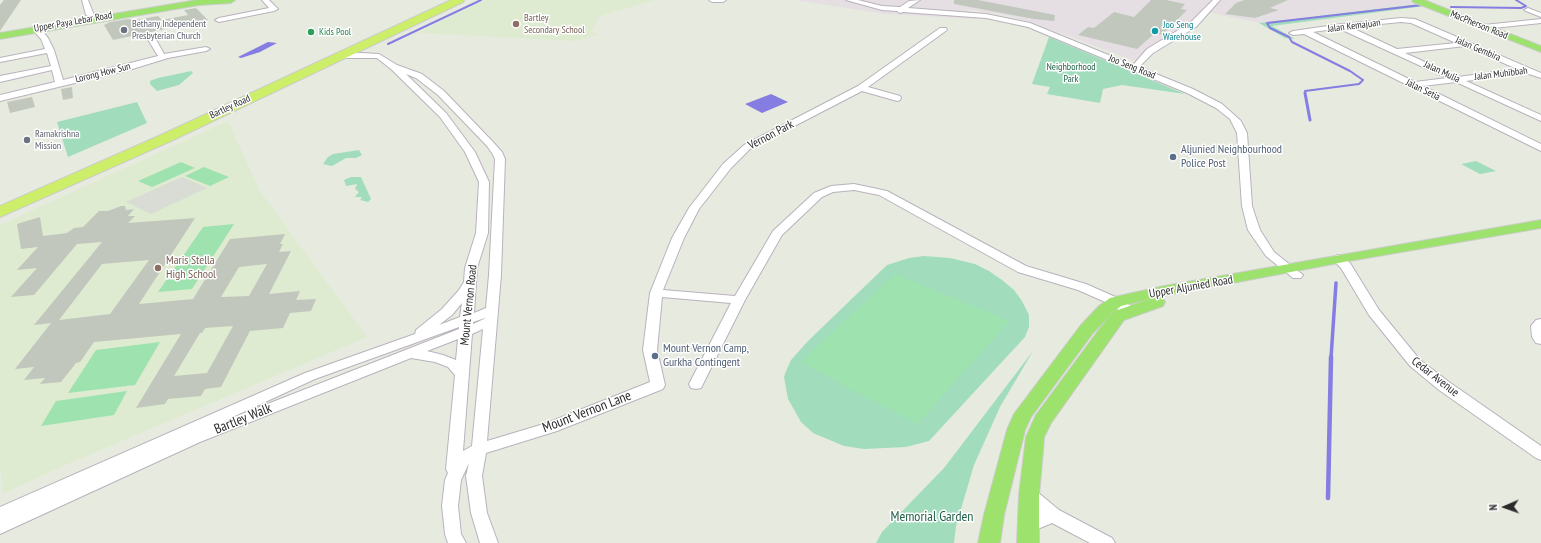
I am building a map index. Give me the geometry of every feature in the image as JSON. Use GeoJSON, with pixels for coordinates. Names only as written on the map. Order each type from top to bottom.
{"type":"FeatureCollection","features":[{"type":"Feature","properties":{"kind":"highway"},"geometry":{"type":"LineString","coordinates":[[392,26],[405,17],[437,0]]}},
{"type":"Feature","properties":{"kind":"highway","name":"Bartley Road"},"geometry":{"type":"LineString","coordinates":[[0,203],[151,138],[446,0]]}},
{"type":"Feature","properties":{"kind":"highway","name":"Bartley Road"},"geometry":{"type":"LineString","coordinates":[[0,212],[166,138],[459,0]]}},
{"type":"Feature","properties":{"kind":"highway"},"geometry":{"type":"LineString","coordinates":[[435,12],[466,0]]}},
{"type":"Feature","properties":{"kind":"main road","name":"Upper Paya Lebar Road"},"geometry":{"type":"LineString","coordinates":[[0,30],[180,0]]}},
{"type":"Feature","properties":{"kind":"main road","name":"Upper Paya Lebar Road"},"geometry":{"type":"LineString","coordinates":[[104,12],[192,0]]}},
{"type":"Feature","properties":{"kind":"main road","name":"Upper Paya Lebar Road"},"geometry":{"type":"LineString","coordinates":[[0,36],[41,31],[146,10],[212,0]]}},
{"type":"Feature","properties":{"kind":"main road","name":"Upper Paya Lebar Road"},"geometry":{"type":"LineString","coordinates":[[146,10],[231,0]]}},
{"type":"Feature","properties":{"kind":"main road","name":"MacPherson Road"},"geometry":{"type":"LineString","coordinates":[[1416,0],[1541,49]]}},
{"type":"Feature","properties":{"kind":"main road","name":"MacPherson Road"},"geometry":{"type":"LineString","coordinates":[[1428,0],[1541,44]]}},
{"type":"Feature","properties":{"kind":"main road","name":"Upper Aljunied Road"},"geometry":{"type":"LineString","coordinates":[[989,543],[994,515],[1016,430],[1022,414],[1087,329],[1105,310],[1162,300],[1342,262],[1541,224]]}},
{"type":"Feature","properties":{"kind":"main road","name":"Upper Aljunied Road"},"geometry":{"type":"LineString","coordinates":[[1342,262],[1541,231]]}},
{"type":"Feature","properties":{"kind":"main road","name":"Upper Aljunied Road"},"geometry":{"type":"LineString","coordinates":[[1028,535],[1029,495],[1035,437],[1043,420],[1118,316],[1122,307]]}},
{"type":"Feature","properties":{"kind":"street"},"geometry":{"type":"LineString","coordinates":[[85,0],[90,15]]}},
{"type":"Feature","properties":{"kind":"street"},"geometry":{"type":"LineString","coordinates":[[219,20],[274,9],[265,0]]}},
{"type":"Feature","properties":{"kind":"street"},"geometry":{"type":"LineString","coordinates":[[712,0],[723,0]]}},
{"type":"Feature","properties":{"kind":"street","name":"Joo Seng Road"},"geometry":{"type":"LineString","coordinates":[[848,0],[873,7],[900,11],[986,16],[1030,26],[1207,98],[1226,111],[1238,123],[1242,133],[1243,143],[1246,206],[1254,230],[1270,254],[1293,272]]}},
{"type":"Feature","properties":{"kind":"street"},"geometry":{"type":"LineString","coordinates":[[900,11],[911,2],[917,0]]}},
{"type":"Feature","properties":{"kind":"street"},"geometry":{"type":"LineString","coordinates":[[1134,68],[1150,51],[1192,24],[1217,0]]}},
{"type":"Feature","properties":{"kind":"street"},"geometry":{"type":"LineString","coordinates":[[1528,10],[1541,15]]}},
{"type":"Feature","properties":{"kind":"street","name":"Jalan Kemajuan"},"geometry":{"type":"LineString","coordinates":[[1293,34],[1342,26],[1406,20],[1415,22]]}},
{"type":"Feature","properties":{"kind":"street"},"geometry":{"type":"LineString","coordinates":[[1484,27],[1541,21]]}},
{"type":"Feature","properties":{"kind":"street","name":"Jalan Gembira"},"geometry":{"type":"LineString","coordinates":[[1415,22],[1541,76]]}},
{"type":"Feature","properties":{"kind":"street","name":"Jalan Mulia"},"geometry":{"type":"LineString","coordinates":[[1342,26],[1541,118]]}},
{"type":"Feature","properties":{"kind":"street","name":"Vernon Park"},"geometry":{"type":"LineString","coordinates":[[650,350],[656,294],[661,278],[678,238],[694,208],[727,166],[747,147],[861,88],[943,30]]}},
{"type":"Feature","properties":{"kind":"street"},"geometry":{"type":"LineString","coordinates":[[41,31],[50,50],[60,84]]}},
{"type":"Feature","properties":{"kind":"street","name":"Jalan Setia"},"geometry":{"type":"LineString","coordinates":[[1306,32],[1541,148]]}},
{"type":"Feature","properties":{"kind":"street"},"geometry":{"type":"LineString","coordinates":[[151,38],[162,57]]}},
{"type":"Feature","properties":{"kind":"street"},"geometry":{"type":"LineString","coordinates":[[1397,51],[1466,44]]}},
{"type":"Feature","properties":{"kind":"street","name":"Lorong How Sun"},"geometry":{"type":"LineString","coordinates":[[0,98],[162,57],[206,49]]}},
{"type":"Feature","properties":{"kind":"street"},"geometry":{"type":"LineString","coordinates":[[0,60],[50,50]]}},
{"type":"Feature","properties":{"kind":"street","name":"Mount Vernon Road"},"geometry":{"type":"LineString","coordinates":[[340,56],[379,56],[394,67],[443,115],[470,152],[484,182],[482,233],[471,268],[450,506],[453,534],[457,543]]}},
{"type":"Feature","properties":{"kind":"street"},"geometry":{"type":"LineString","coordinates":[[0,79],[55,67]]}},
{"type":"Feature","properties":{"kind":"street","name":"Mount Vernon Road"},"geometry":{"type":"LineString","coordinates":[[394,67],[420,76],[441,93],[490,144],[497,152],[500,159],[495,275],[479,448],[474,476],[479,513],[490,543]]}},
{"type":"Feature","properties":{"kind":"street","name":"Jalan Muhibbah"},"geometry":{"type":"LineString","coordinates":[[1414,85],[1541,69]]}},
{"type":"Feature","properties":{"kind":"street"},"geometry":{"type":"LineString","coordinates":[[861,88],[897,98]]}},
{"type":"Feature","properties":{"kind":"street"},"geometry":{"type":"LineString","coordinates":[[1525,111],[1541,108]]}},
{"type":"Feature","properties":{"kind":"street"},"geometry":{"type":"LineString","coordinates":[[484,182],[499,179]]}},
{"type":"Feature","properties":{"kind":"street"},"geometry":{"type":"LineString","coordinates":[[696,384],[739,300],[778,233],[795,215],[818,195],[831,189],[854,187],[868,188],[883,193],[1022,269],[1082,287],[1122,307]]}},
{"type":"Feature","properties":{"kind":"street","name":"Cedar Avenue"},"geometry":{"type":"LineString","coordinates":[[1342,262],[1374,312],[1415,363],[1444,386],[1541,454]]}},
{"type":"Feature","properties":{"kind":"street"},"geometry":{"type":"LineString","coordinates":[[462,374],[453,364],[411,346],[447,312],[464,292],[470,282]]}},
{"type":"Feature","properties":{"kind":"street"},"geometry":{"type":"LineString","coordinates":[[656,294],[739,300]]}},
{"type":"Feature","properties":{"kind":"street","name":"Bartley Walk"},"geometry":{"type":"LineString","coordinates":[[0,514],[310,376],[411,346],[491,317]]}},
{"type":"Feature","properties":{"kind":"street"},"geometry":{"type":"LineString","coordinates":[[1541,323],[1538,326],[1539,337],[1541,340]]}},
{"type":"Feature","properties":{"kind":"street","name":"Bartley Walk"},"geometry":{"type":"LineString","coordinates":[[0,527],[195,438],[411,346]]}},
{"type":"Feature","properties":{"kind":"street","name":"Mount Vernon Lane"},"geometry":{"type":"LineString","coordinates":[[479,448],[552,427],[658,385],[650,350]]}},
{"type":"Feature","properties":{"kind":"street"},"geometry":{"type":"LineString","coordinates":[[453,480],[463,458],[479,448]]}},
{"type":"Feature","properties":{"kind":"street"},"geometry":{"type":"LineString","coordinates":[[1029,495],[1053,515],[1106,543]]}},
{"type":"Feature","properties":{"kind":"street"},"geometry":{"type":"LineString","coordinates":[[1028,535],[1053,515]]}},
{"type":"Feature","properties":{"kind":"shaded area","name":"Bartley Secondary School"},"geometry":{"type":"Polygon","coordinates":[[[488,0],[655,0],[600,16],[591,31],[597,35],[577,41],[418,33],[474,5],[488,0]]]}},
{"type":"Feature","properties":{"kind":"shaded area"},"geometry":{"type":"Polygon","coordinates":[[[794,0],[1409,0],[1419,4],[1259,23],[1203,11],[1138,62],[1036,24],[1009,16],[965,9],[978,19],[885,14],[794,0]]]}},
{"type":"Feature","properties":{"kind":"shaded area"},"geometry":{"type":"Polygon","coordinates":[[[268,42],[277,43],[260,52],[241,58],[238,57],[268,42]]]}},
{"type":"Feature","properties":{"kind":"shaded area"},"geometry":{"type":"Polygon","coordinates":[[[771,94],[788,102],[762,113],[745,104],[771,94]]]}},
{"type":"Feature","properties":{"kind":"shaded area","name":"Maris Stella High School"},"geometry":{"type":"Polygon","coordinates":[[[228,121],[260,191],[367,337],[63,466],[3,494],[0,466],[0,225],[228,121]]]}},
{"type":"Feature","properties":{"kind":"shaded area"},"geometry":{"type":"Polygon","coordinates":[[[182,177],[207,188],[151,214],[126,202],[182,177]]]}},
{"type":"Feature","properties":{"kind":"green space"},"geometry":{"type":"Polygon","coordinates":[[[1419,4],[1425,6],[1272,26],[1295,39],[1285,38],[1259,23],[1419,4]]]}},
{"type":"Feature","properties":{"kind":"green space","name":"Neighborhood Park"},"geometry":{"type":"Polygon","coordinates":[[[1049,37],[1185,94],[1122,85],[1103,89],[1100,103],[1047,94],[1050,87],[1032,84],[1049,37]]]}},
{"type":"Feature","properties":{"kind":"green space"},"geometry":{"type":"Polygon","coordinates":[[[191,71],[193,73],[179,85],[157,91],[150,84],[150,81],[158,78],[191,71]]]}},
{"type":"Feature","properties":{"kind":"green space"},"geometry":{"type":"Polygon","coordinates":[[[137,102],[147,123],[68,157],[57,122],[137,102]]]}},
{"type":"Feature","properties":{"kind":"green space"},"geometry":{"type":"Polygon","coordinates":[[[359,150],[362,155],[356,158],[346,158],[332,166],[323,164],[328,157],[333,154],[359,150]]]}},
{"type":"Feature","properties":{"kind":"green space"},"geometry":{"type":"Polygon","coordinates":[[[1476,161],[1496,171],[1480,174],[1461,164],[1476,161]]]}},
{"type":"Feature","properties":{"kind":"green space"},"geometry":{"type":"Polygon","coordinates":[[[181,162],[195,168],[152,187],[138,181],[181,162]]]}},
{"type":"Feature","properties":{"kind":"green space"},"geometry":{"type":"Polygon","coordinates":[[[204,167],[229,177],[210,186],[185,176],[204,167]]]}},
{"type":"Feature","properties":{"kind":"green space"},"geometry":{"type":"Polygon","coordinates":[[[351,177],[361,177],[371,199],[368,202],[360,200],[362,198],[361,197],[355,197],[359,192],[355,189],[357,184],[346,186],[344,180],[351,177]]]}},
{"type":"Feature","properties":{"kind":"green space"},"geometry":{"type":"Polygon","coordinates":[[[234,224],[192,289],[158,292],[203,227],[234,224]]]}},
{"type":"Feature","properties":{"kind":"green space"},"geometry":{"type":"Polygon","coordinates":[[[924,256],[950,258],[975,264],[1002,280],[1014,290],[1022,301],[1029,315],[1029,327],[1025,337],[929,441],[906,447],[864,449],[844,446],[813,433],[801,422],[788,399],[784,377],[791,360],[808,341],[887,265],[909,258],[924,256]]]}},
{"type":"Feature","properties":{"kind":"green space"},"geometry":{"type":"Polygon","coordinates":[[[895,274],[1010,321],[917,424],[800,362],[895,274]]]}},
{"type":"Feature","properties":{"kind":"green space"},"geometry":{"type":"Polygon","coordinates":[[[160,342],[135,385],[68,393],[96,350],[160,342]]]}},
{"type":"Feature","properties":{"kind":"green space","name":"Memorial Garden"},"geometry":{"type":"Polygon","coordinates":[[[1033,351],[1000,407],[974,465],[956,526],[954,543],[876,543],[882,532],[944,468],[1033,351]]]}},
{"type":"Feature","properties":{"kind":"green space"},"geometry":{"type":"Polygon","coordinates":[[[127,391],[114,415],[41,426],[56,401],[127,391]]]}},
{"type":"Feature","properties":{"kind":"building"},"geometry":{"type":"Polygon","coordinates":[[[4,0],[21,0],[0,31],[0,5],[4,0]]]}},
{"type":"Feature","properties":{"kind":"building"},"geometry":{"type":"Polygon","coordinates":[[[954,0],[978,0],[1055,15],[1054,21],[1034,19],[954,4],[954,0]]]}},
{"type":"Feature","properties":{"kind":"building"},"geometry":{"type":"Polygon","coordinates":[[[1151,0],[1166,0],[1185,4],[1181,9],[1187,10],[1162,35],[1155,33],[1137,49],[1078,35],[1088,27],[1094,28],[1114,12],[1134,17],[1151,0]]]}},
{"type":"Feature","properties":{"kind":"building"},"geometry":{"type":"Polygon","coordinates":[[[1244,0],[1288,0],[1270,8],[1279,10],[1255,18],[1225,14],[1236,3],[1244,0]]]}},
{"type":"Feature","properties":{"kind":"building"},"geometry":{"type":"Polygon","coordinates":[[[196,8],[208,20],[113,40],[104,25],[110,22],[128,19],[136,20],[158,16],[162,20],[188,15],[184,10],[196,8]]]}},
{"type":"Feature","properties":{"kind":"building","name":"Ramakrishna Mission"},"geometry":{"type":"Polygon","coordinates":[[[72,87],[73,98],[63,100],[61,89],[72,87]]]}},
{"type":"Feature","properties":{"kind":"building","name":"Ramakrishna Mission"},"geometry":{"type":"Polygon","coordinates":[[[32,97],[35,107],[10,113],[7,102],[32,97]]]}},
{"type":"Feature","properties":{"kind":"building","name":"Maris Stella High School"},"geometry":{"type":"Polygon","coordinates":[[[121,206],[125,206],[126,210],[134,209],[128,216],[135,216],[128,223],[195,218],[139,304],[193,299],[230,239],[285,234],[280,244],[283,244],[279,252],[291,251],[269,294],[300,291],[296,300],[316,299],[311,311],[290,313],[283,328],[250,331],[221,387],[205,389],[201,396],[168,399],[165,404],[136,408],[181,334],[94,342],[80,362],[76,363],[61,382],[40,384],[45,378],[24,380],[34,367],[15,369],[51,323],[34,325],[102,242],[77,244],[34,295],[11,297],[37,268],[17,270],[38,247],[21,249],[17,224],[40,217],[43,236],[67,233],[74,228],[83,227],[99,211],[108,211],[121,206]],[[149,260],[102,264],[59,320],[110,314],[149,260]],[[267,264],[239,267],[221,297],[249,296],[267,264]],[[233,326],[205,328],[202,333],[200,333],[174,376],[207,373],[233,326]]]}},
{"type":"Feature","properties":{"kind":"waterway"},"geometry":{"type":"LineString","coordinates":[[388,44],[481,0]]}},
{"type":"Feature","properties":{"kind":"waterway"},"geometry":{"type":"LineString","coordinates":[[1451,7],[1521,8],[1526,6],[1516,0]]}},
{"type":"Feature","properties":{"kind":"waterway"},"geometry":{"type":"LineString","coordinates":[[1305,93],[1305,91],[1359,84],[1363,80],[1350,71],[1292,42],[1289,37],[1270,28],[1267,23],[1422,5]]}},
{"type":"Feature","properties":{"kind":"waterway"},"geometry":{"type":"LineString","coordinates":[[1305,93],[1310,120]]}},
{"type":"Feature","properties":{"kind":"waterway"},"geometry":{"type":"LineString","coordinates":[[1331,358],[1336,283]]}},
{"type":"Feature","properties":{"kind":"waterway"},"geometry":{"type":"LineString","coordinates":[[1328,498],[1331,357]]}},
{"type":"Feature","properties":{"kind":"place","name":"Bartley Secondary School"},"geometry":{"type":"Point","coordinates":[516,24]}},
{"type":"Feature","properties":{"kind":"place","name":"Bethany Independent Presbyterian Church"},"geometry":{"type":"Point","coordinates":[124,30]}},
{"type":"Feature","properties":{"kind":"place","name":"Joo Seng Warehouse"},"geometry":{"type":"Point","coordinates":[1155,31]}},
{"type":"Feature","properties":{"kind":"place","name":"Kids Pool"},"geometry":{"type":"Point","coordinates":[311,32]}},
{"type":"Feature","properties":{"kind":"place","name":"Ramakrishna Mission"},"geometry":{"type":"Point","coordinates":[27,140]}},
{"type":"Feature","properties":{"kind":"place","name":"Aljunied Neighbourhood Police Post"},"geometry":{"type":"Point","coordinates":[1173,157]}},
{"type":"Feature","properties":{"kind":"place","name":"Maris Stella High School"},"geometry":{"type":"Point","coordinates":[158,268]}},
{"type":"Feature","properties":{"kind":"place","name":"Mount Vernon Camp, Gurkha Contingent"},"geometry":{"type":"Point","coordinates":[655,356]}}]}
